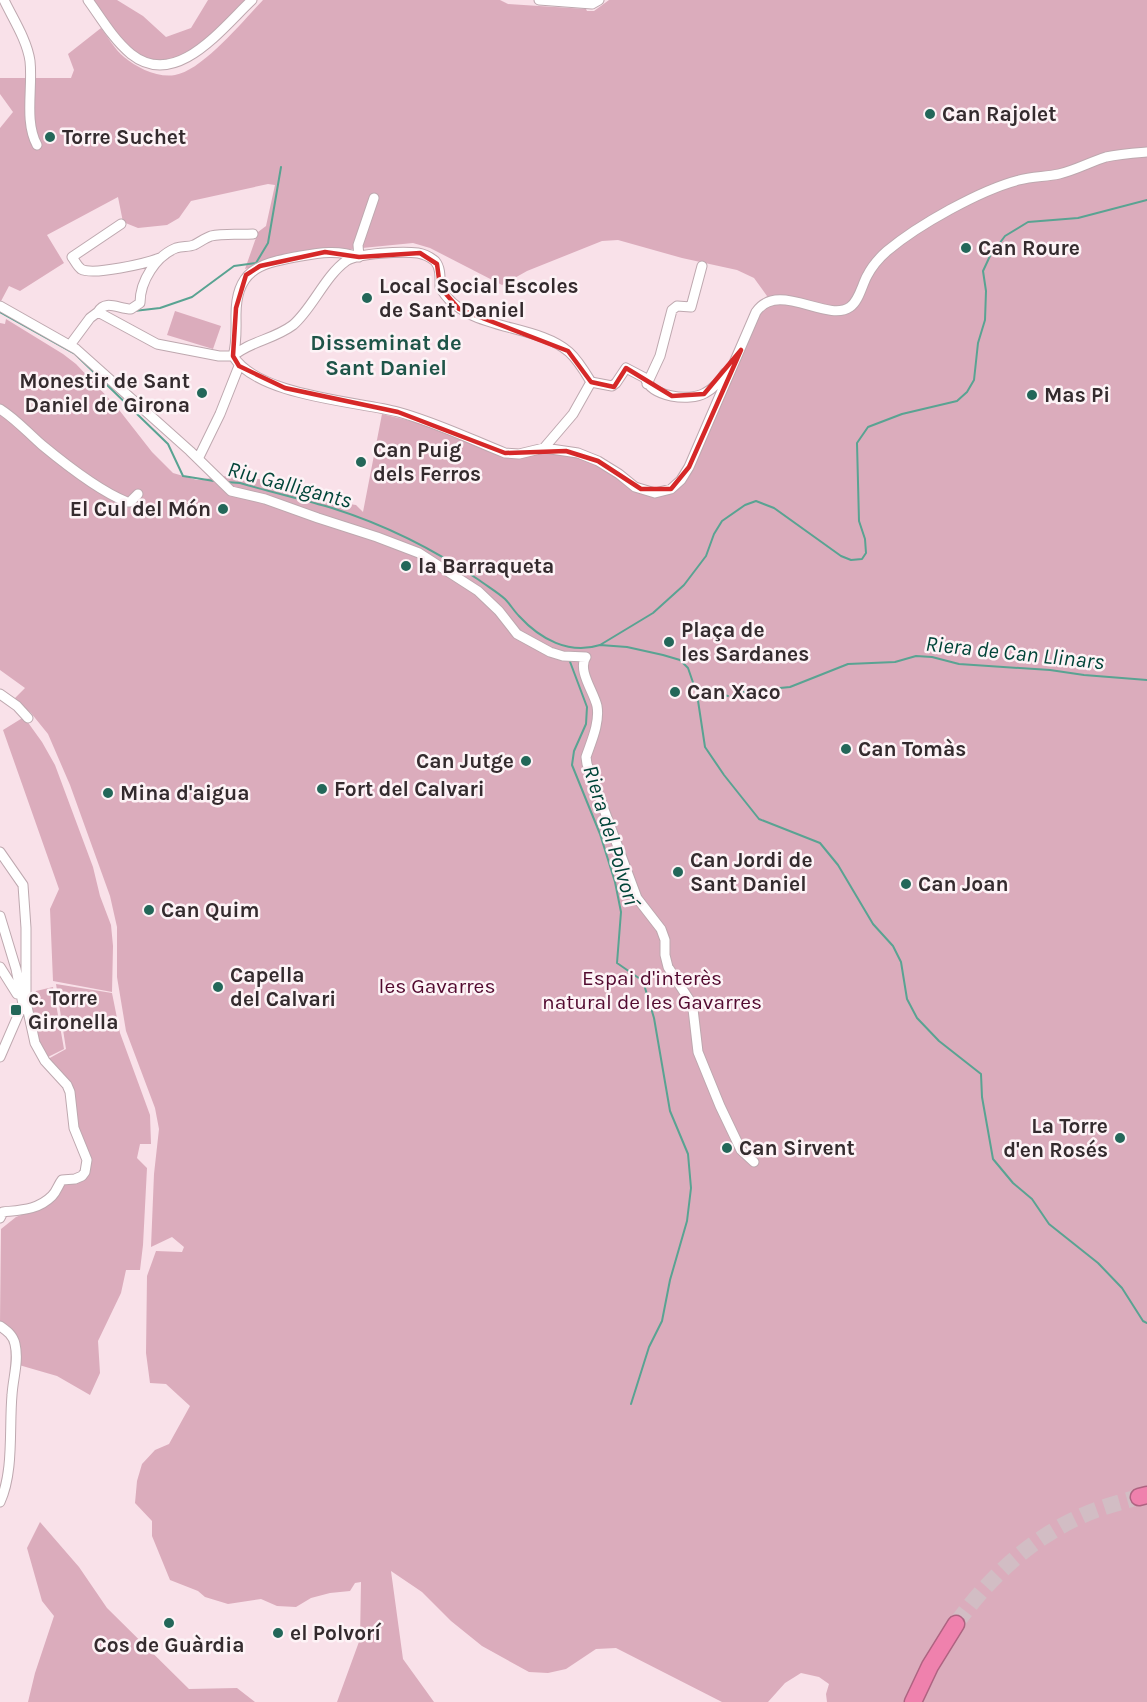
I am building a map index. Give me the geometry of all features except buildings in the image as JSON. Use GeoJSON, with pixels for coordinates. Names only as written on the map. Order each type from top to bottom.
{"type":"FeatureCollection","features":[{"type":"Feature","properties":{"kind":"highway"},"geometry":{"type":"LineString","coordinates":[[913,1702],[930,1666],[956,1624]]}},
{"type":"Feature","properties":{"kind":"street"},"geometry":{"type":"LineString","coordinates":[[4,0],[30,60],[32,132],[37,146]]}},
{"type":"Feature","properties":{"kind":"street"},"geometry":{"type":"LineString","coordinates":[[88,0],[114,35],[133,55],[143,61],[164,65],[173,64],[191,56],[252,0]]}},
{"type":"Feature","properties":{"kind":"street"},"geometry":{"type":"LineString","coordinates":[[539,0],[597,2]]}},
{"type":"Feature","properties":{"kind":"street"},"geometry":{"type":"LineString","coordinates":[[233,356],[239,366],[285,388],[398,412],[505,453],[519,454],[544,448],[561,449],[590,457],[619,474],[628,483],[641,489],[663,492],[676,485],[689,467],[756,312],[764,303],[771,300],[783,300],[829,309],[847,309],[857,298],[872,268],[886,252],[915,231],[990,190],[1022,179],[1057,175],[1108,157],[1147,152]]}},
{"type":"Feature","properties":{"kind":"street"},"geometry":{"type":"LineString","coordinates":[[359,257],[358,245],[374,198]]}},
{"type":"Feature","properties":{"kind":"street"},"geometry":{"type":"LineString","coordinates":[[121,224],[72,257],[82,269],[104,270],[160,258]]}},
{"type":"Feature","properties":{"kind":"street"},"geometry":{"type":"LineString","coordinates":[[70,345],[101,307],[106,305],[131,309],[140,303],[142,288],[148,274],[160,258],[169,251],[179,247],[193,246],[210,236],[253,234]]}},
{"type":"Feature","properties":{"kind":"street"},"geometry":{"type":"LineString","coordinates":[[233,356],[236,348],[237,302],[246,275],[250,271],[284,259],[324,252],[343,252],[359,257]]}},
{"type":"Feature","properties":{"kind":"street"},"geometry":{"type":"LineString","coordinates":[[98,312],[157,344],[219,356],[233,356],[244,347],[273,338],[293,325],[302,317],[314,297],[344,263],[359,257],[411,253],[434,260],[440,270],[442,291],[459,309],[479,318],[534,335],[568,351],[591,382],[612,386],[626,368],[645,378],[647,384],[672,396],[687,397],[704,394],[724,376],[733,358],[741,350]]}},
{"type":"Feature","properties":{"kind":"street"},"geometry":{"type":"LineString","coordinates":[[647,384],[660,356],[672,310],[677,306],[691,307],[702,266]]}},
{"type":"Feature","properties":{"kind":"street"},"geometry":{"type":"LineString","coordinates":[[0,306],[70,345],[231,491],[283,504],[419,554],[478,591],[499,611],[517,634],[550,652],[563,656],[586,657],[583,665],[597,706],[597,717],[586,757],[587,764],[637,898],[661,929],[665,940],[668,967],[690,1001],[698,1052],[720,1106],[741,1150],[754,1162]]}},
{"type":"Feature","properties":{"kind":"street"},"geometry":{"type":"LineString","coordinates":[[204,465],[220,414],[239,366]]}},
{"type":"Feature","properties":{"kind":"street"},"geometry":{"type":"LineString","coordinates":[[544,448],[573,414],[591,382]]}},
{"type":"Feature","properties":{"kind":"street"},"geometry":{"type":"LineString","coordinates":[[0,409],[22,425],[43,446],[104,489],[127,502],[138,494]]}},
{"type":"Feature","properties":{"kind":"street"},"geometry":{"type":"LineString","coordinates":[[0,694],[17,706],[28,718]]}},
{"type":"Feature","properties":{"kind":"street"},"geometry":{"type":"LineString","coordinates":[[0,852],[23,885],[26,928],[25,1003],[0,1057]]}},
{"type":"Feature","properties":{"kind":"street"},"geometry":{"type":"LineString","coordinates":[[0,916],[37,1047],[45,1061],[65,1082],[69,1090],[72,1122],[86,1155],[87,1167],[82,1176],[62,1180],[47,1200],[22,1211],[3,1212],[0,1218]]}},
{"type":"Feature","properties":{"kind":"street"},"geometry":{"type":"LineString","coordinates":[[0,967],[25,1003]]}},
{"type":"Feature","properties":{"kind":"street"},"geometry":{"type":"LineString","coordinates":[[0,1326],[13,1339],[16,1363],[10,1450],[0,1502]]}},
{"type":"Feature","properties":{"kind":"highlighted area"},"geometry":{"type":"Polygon","coordinates":[[[325,252],[359,257],[420,253],[437,264],[440,287],[459,309],[568,351],[591,382],[614,387],[626,368],[672,396],[704,394],[741,350],[689,467],[671,489],[641,489],[598,461],[566,451],[505,453],[398,412],[285,388],[239,366],[233,356],[236,308],[246,275],[260,266],[325,252]]]}},
{"type":"Feature","properties":{"kind":"green space"},"geometry":{"type":"Polygon","coordinates":[[[93,0],[117,0],[143,16],[166,37],[191,28],[208,0],[246,0],[208,37],[193,48],[178,56],[162,60],[146,58],[130,48],[93,0]]]}},
{"type":"Feature","properties":{"kind":"green space","name":"Espai d'interès natural de les Gavarres"},"geometry":{"type":"Polygon","coordinates":[[[263,0],[500,0],[508,4],[594,11],[609,0],[1147,0],[1147,1702],[827,1702],[826,1694],[829,1684],[819,1677],[801,1673],[785,1683],[768,1702],[722,1702],[616,1648],[596,1649],[566,1669],[548,1673],[529,1672],[482,1646],[451,1621],[422,1592],[391,1571],[403,1659],[434,1702],[337,1702],[360,1639],[361,1582],[355,1583],[350,1591],[311,1598],[296,1607],[277,1606],[261,1599],[228,1604],[205,1597],[198,1591],[170,1580],[152,1536],[152,1521],[135,1503],[137,1481],[142,1464],[155,1450],[169,1444],[190,1406],[166,1384],[150,1383],[146,1353],[147,1276],[156,1251],[182,1252],[184,1247],[172,1237],[151,1247],[154,1174],[159,1129],[155,1108],[126,1031],[117,977],[117,927],[110,896],[70,785],[48,734],[31,713],[13,700],[25,688],[0,670],[0,323],[5,324],[6,319],[76,364],[116,406],[152,452],[173,473],[197,480],[234,475],[264,480],[317,499],[356,505],[363,512],[382,414],[419,423],[511,458],[549,452],[590,457],[629,486],[673,491],[713,418],[767,296],[754,278],[737,270],[682,258],[618,240],[602,241],[527,271],[502,285],[430,248],[413,243],[301,254],[245,269],[258,232],[266,226],[275,185],[268,184],[191,201],[179,218],[167,225],[138,228],[123,222],[118,197],[47,235],[64,263],[20,291],[9,286],[0,303],[0,128],[13,112],[0,94],[0,78],[71,78],[74,70],[68,54],[101,28],[118,51],[135,65],[155,74],[175,75],[186,71],[210,55],[263,0]]]}},
{"type":"Feature","properties":{"kind":"green space"},"geometry":{"type":"Polygon","coordinates":[[[175,311],[221,326],[213,349],[167,335],[175,311]]]}},
{"type":"Feature","properties":{"kind":"green space"},"geometry":{"type":"Polygon","coordinates":[[[24,717],[55,765],[93,867],[100,896],[111,925],[112,992],[53,981],[50,909],[59,889],[3,730],[24,717]]]}},
{"type":"Feature","properties":{"kind":"green space"},"geometry":{"type":"Polygon","coordinates":[[[56,984],[112,993],[120,1033],[150,1115],[151,1144],[140,1144],[137,1158],[147,1168],[140,1270],[126,1270],[121,1293],[98,1341],[100,1373],[90,1395],[57,1376],[19,1365],[18,1349],[0,1323],[1,1229],[16,1217],[42,1207],[60,1187],[87,1174],[71,1100],[48,1059],[66,1049],[56,984]]]}},
{"type":"Feature","properties":{"kind":"green space"},"geometry":{"type":"Polygon","coordinates":[[[53,987],[64,1049],[46,1058],[39,1044],[32,1006],[36,991],[53,987]]]}},
{"type":"Feature","properties":{"kind":"green space"},"geometry":{"type":"Polygon","coordinates":[[[40,1522],[79,1567],[107,1608],[189,1689],[237,1688],[255,1702],[28,1702],[54,1616],[42,1601],[27,1548],[40,1522]]]}},
{"type":"Feature","properties":{"kind":"waterway"},"geometry":{"type":"LineString","coordinates":[[134,311],[160,308],[192,297],[234,266],[256,263],[268,243],[281,167]]}},
{"type":"Feature","properties":{"kind":"waterway"},"geometry":{"type":"LineString","coordinates":[[226,482],[240,483],[332,508],[389,530],[427,548],[479,580],[505,599],[527,624],[546,638],[577,648],[600,645],[653,613],[684,585],[706,556],[714,534],[722,521],[745,505],[756,501],[774,508],[841,556],[851,560],[862,559],[866,553],[865,539],[859,521],[857,443],[868,427],[902,414],[957,401],[967,392],[974,380],[978,343],[985,320],[986,291],[983,271],[990,256],[1005,236],[1028,222],[1078,218],[1147,200]]}},
{"type":"Feature","properties":{"kind":"waterway","name":"Riu Galligants"},"geometry":{"type":"LineString","coordinates":[[0,312],[75,354],[168,444],[183,476],[214,481]]}},
{"type":"Feature","properties":{"kind":"waterway"},"geometry":{"type":"LineString","coordinates":[[600,645],[627,647],[663,655],[680,660],[688,668],[697,694],[705,747],[724,775],[759,819],[820,843],[838,865],[873,924],[893,946],[901,962],[907,999],[917,1018],[939,1041],[981,1074],[982,1097],[993,1159],[1013,1183],[1032,1199],[1049,1224],[1098,1263],[1122,1288],[1143,1321],[1147,1323]]}},
{"type":"Feature","properties":{"kind":"waterway","name":"Riera de Can Llinars"},"geometry":{"type":"LineString","coordinates":[[741,692],[790,687],[848,664],[895,662],[916,656],[932,657],[959,664],[1147,680]]}},
{"type":"Feature","properties":{"kind":"waterway","name":"Riera del Polvorí"},"geometry":{"type":"LineString","coordinates":[[569,659],[587,707],[586,724],[574,751],[572,765],[600,834],[615,882],[621,912],[617,963],[643,981],[654,1018],[670,1111],[688,1154],[691,1188],[687,1221],[670,1280],[662,1321],[649,1347],[631,1404]]}},
{"type":"Feature","properties":{"kind":"waterway","name":"Riera de Can Llinars"},"geometry":{"type":"LineString","coordinates":[[698,694],[711,692],[728,696]]}},
{"type":"Feature","properties":{"kind":"tunnel"},"geometry":{"type":"LineString","coordinates":[[956,1624],[995,1577],[1042,1538],[1085,1514],[1139,1497]]}},
{"type":"Feature","properties":{"kind":"place","name":"Can Rajolet"},"geometry":{"type":"Point","coordinates":[930,114]}},
{"type":"Feature","properties":{"kind":"place","name":"Torre Suchet"},"geometry":{"type":"Point","coordinates":[50,137]}},
{"type":"Feature","properties":{"kind":"place","name":"Can Roure"},"geometry":{"type":"Point","coordinates":[966,248]}},
{"type":"Feature","properties":{"kind":"place","name":"Local Social Escoles de Sant Daniel"},"geometry":{"type":"Point","coordinates":[367,298]}},
{"type":"Feature","properties":{"kind":"place","name":"Monestir de Sant Daniel de Girona"},"geometry":{"type":"Point","coordinates":[202,393]}},
{"type":"Feature","properties":{"kind":"place","name":"Mas Pi"},"geometry":{"type":"Point","coordinates":[1032,395]}},
{"type":"Feature","properties":{"kind":"place","name":"Can Puig dels Ferros"},"geometry":{"type":"Point","coordinates":[361,462]}},
{"type":"Feature","properties":{"kind":"place","name":"El Cul del Món"},"geometry":{"type":"Point","coordinates":[223,509]}},
{"type":"Feature","properties":{"kind":"place","name":"la Barraqueta"},"geometry":{"type":"Point","coordinates":[406,566]}},
{"type":"Feature","properties":{"kind":"place","name":"Plaça de les Sardanes"},"geometry":{"type":"Point","coordinates":[669,642]}},
{"type":"Feature","properties":{"kind":"place","name":"Can Xaco"},"geometry":{"type":"Point","coordinates":[675,692]}},
{"type":"Feature","properties":{"kind":"place","name":"Can Tomàs"},"geometry":{"type":"Point","coordinates":[846,749]}},
{"type":"Feature","properties":{"kind":"place","name":"Can Jutge"},"geometry":{"type":"Point","coordinates":[526,761]}},
{"type":"Feature","properties":{"kind":"place","name":"Fort del Calvari"},"geometry":{"type":"Point","coordinates":[322,789]}},
{"type":"Feature","properties":{"kind":"place","name":"Mina d'aigua"},"geometry":{"type":"Point","coordinates":[108,793]}},
{"type":"Feature","properties":{"kind":"place","name":"Can Jordi de Sant Daniel"},"geometry":{"type":"Point","coordinates":[678,872]}},
{"type":"Feature","properties":{"kind":"place","name":"Can Joan"},"geometry":{"type":"Point","coordinates":[906,884]}},
{"type":"Feature","properties":{"kind":"place","name":"Can Quim"},"geometry":{"type":"Point","coordinates":[149,910]}},
{"type":"Feature","properties":{"kind":"place","name":"Capella del Calvari"},"geometry":{"type":"Point","coordinates":[218,987]}},
{"type":"Feature","properties":{"kind":"place","name":"c. Torre Gironella"},"geometry":{"type":"Point","coordinates":[16,1010]}},
{"type":"Feature","properties":{"kind":"place","name":"La Torre d'en Rosés"},"geometry":{"type":"Point","coordinates":[1120,1138]}},
{"type":"Feature","properties":{"kind":"place","name":"Can Sirvent"},"geometry":{"type":"Point","coordinates":[727,1148]}},
{"type":"Feature","properties":{"kind":"place","name":"Cos de Guàrdia"},"geometry":{"type":"Point","coordinates":[169,1623]}},
{"type":"Feature","properties":{"kind":"place","name":"el Polvorí"},"geometry":{"type":"Point","coordinates":[278,1633]}},
{"type":"Feature","properties":{"kind":"district","name":"Disseminat de Sant Daniel"},"geometry":{"type":"Point","coordinates":[386,354]}},
{"type":"Feature","properties":{"kind":"park label","name":"les Gavarres"},"geometry":{"type":"Point","coordinates":[437,986]}}]}
